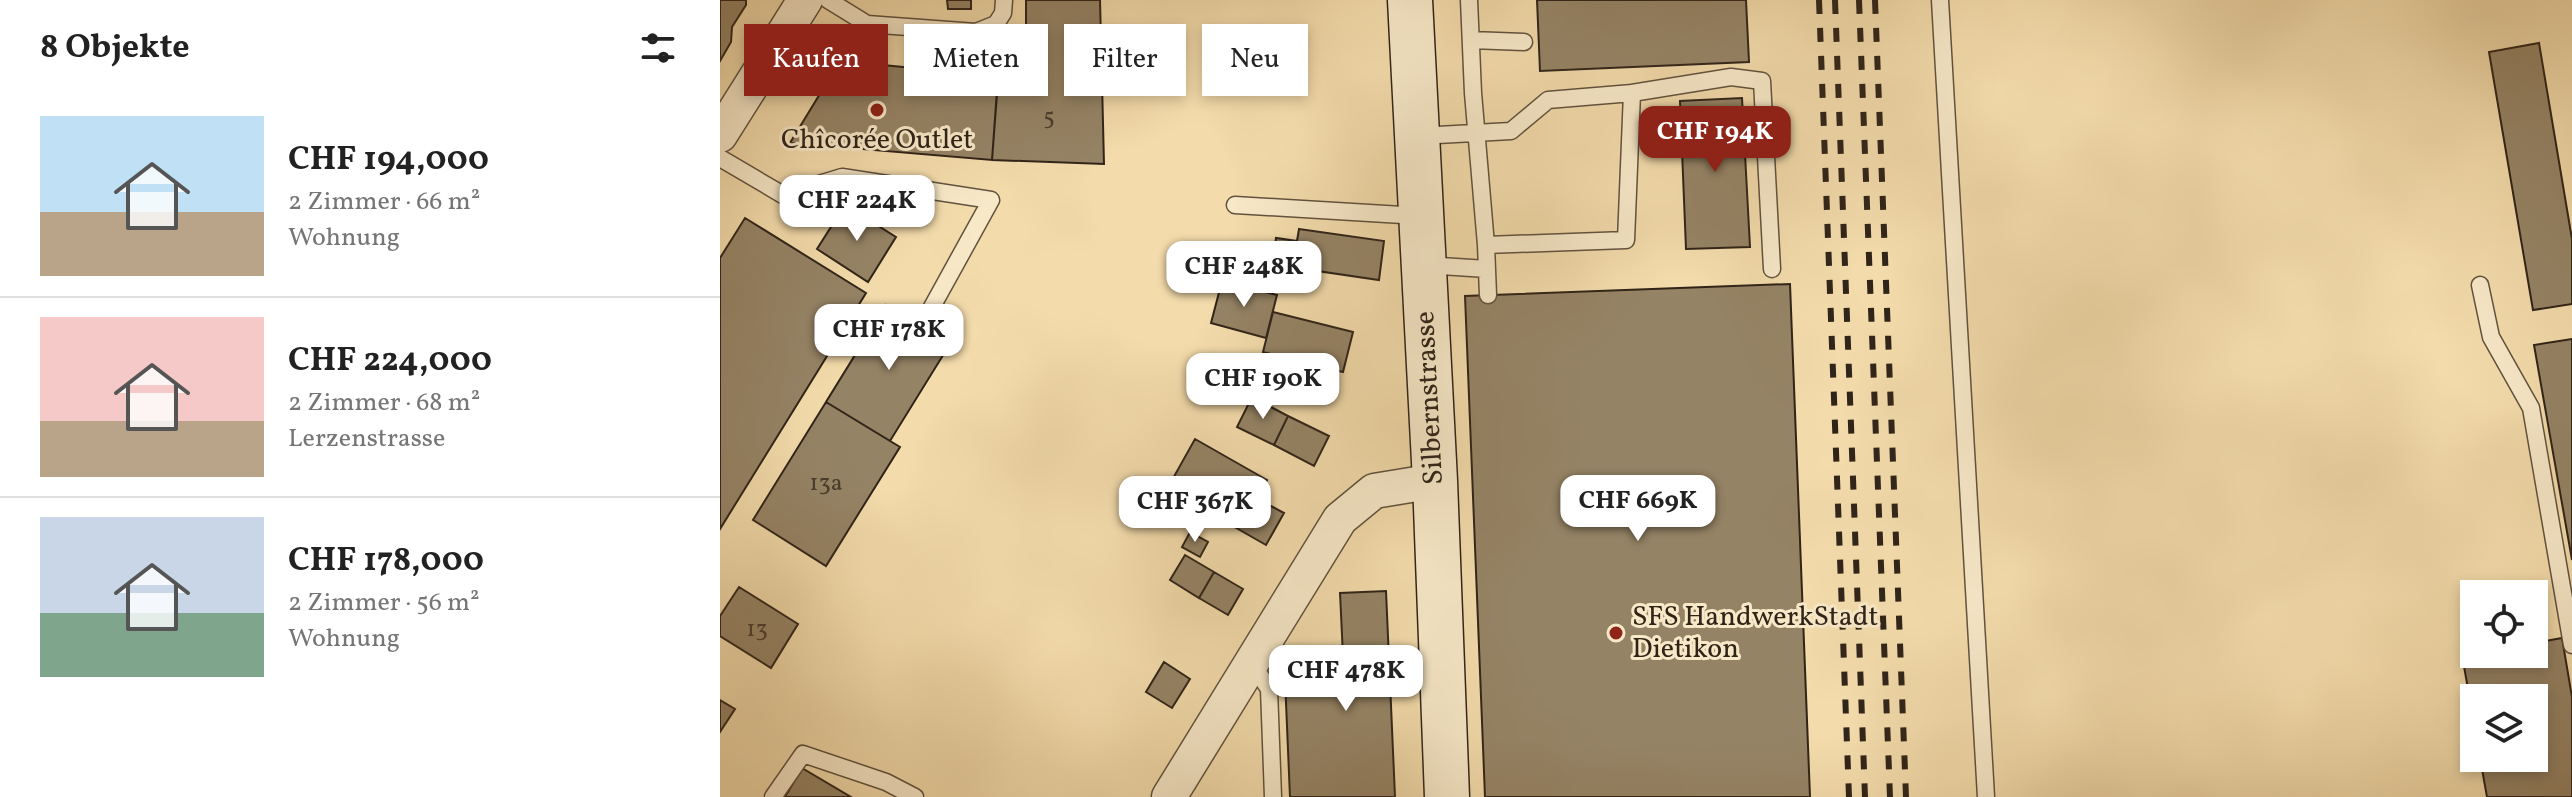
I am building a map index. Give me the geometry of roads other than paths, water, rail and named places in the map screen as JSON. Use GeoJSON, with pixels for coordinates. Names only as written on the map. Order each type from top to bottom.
{"type":"FeatureCollection","features":[{"type":"Feature","properties":{"kind":"street"},"geometry":{"type":"LineString","coordinates":[[720,135],[805,0]]}},
{"type":"Feature","properties":{"kind":"street","name":"Silbernstrasse"},"geometry":{"type":"LineString","coordinates":[[1410,0],[1435,481],[1447,797]]}},
{"type":"Feature","properties":{"kind":"street"},"geometry":{"type":"LineString","coordinates":[[1169,797],[1340,519],[1374,491],[1435,481]]}},
{"type":"Feature","properties":{"kind":"lane"},"geometry":{"type":"LineString","coordinates":[[828,0],[867,24],[976,32],[996,24],[1003,13],[1004,0]]}},
{"type":"Feature","properties":{"kind":"lane"},"geometry":{"type":"LineString","coordinates":[[1469,0],[1488,295]]}},
{"type":"Feature","properties":{"kind":"lane"},"geometry":{"type":"LineString","coordinates":[[1940,0],[1986,797]]}},
{"type":"Feature","properties":{"kind":"lane"},"geometry":{"type":"LineString","coordinates":[[1471,40],[1524,42]]}},
{"type":"Feature","properties":{"kind":"lane"},"geometry":{"type":"LineString","coordinates":[[1417,136],[1511,131],[1548,100],[1632,93],[1731,77],[1762,81],[1772,269]]}},
{"type":"Feature","properties":{"kind":"lane"},"geometry":{"type":"LineString","coordinates":[[1486,245],[1626,240],[1632,93]]}},
{"type":"Feature","properties":{"kind":"lane"},"geometry":{"type":"LineString","coordinates":[[720,158],[783,195],[842,177],[991,200],[932,307]]}},
{"type":"Feature","properties":{"kind":"lane"},"geometry":{"type":"LineString","coordinates":[[1235,205],[1421,216]]}},
{"type":"Feature","properties":{"kind":"lane"},"geometry":{"type":"LineString","coordinates":[[1424,265],[1487,269]]}},
{"type":"Feature","properties":{"kind":"lane"},"geometry":{"type":"LineString","coordinates":[[2480,285],[2491,337],[2531,408],[2572,645]]}},
{"type":"Feature","properties":{"kind":"lane"},"geometry":{"type":"LineString","coordinates":[[1252,663],[1269,689],[1273,797]]}},
{"type":"Feature","properties":{"kind":"lane"},"geometry":{"type":"LineString","coordinates":[[773,797],[803,754],[886,782],[915,797]]}},
{"type":"Feature","properties":{"kind":"railway"},"geometry":{"type":"LineString","coordinates":[[1819,0],[1849,797]]}},
{"type":"Feature","properties":{"kind":"railway"},"geometry":{"type":"LineString","coordinates":[[1835,0],[1865,797]]}},
{"type":"Feature","properties":{"kind":"railway"},"geometry":{"type":"LineString","coordinates":[[1859,0],[1890,797]]}},
{"type":"Feature","properties":{"kind":"railway"},"geometry":{"type":"LineString","coordinates":[[1875,0],[1906,797]]}},
{"type":"Feature","properties":{"kind":"place","name":"Chîcorée Outlet"},"geometry":{"type":"Point","coordinates":[877,110]}},
{"type":"Feature","properties":{"kind":"place","name":"SFS HandwerkStadt Dietikon"},"geometry":{"type":"Point","coordinates":[1616,633]}}]}
